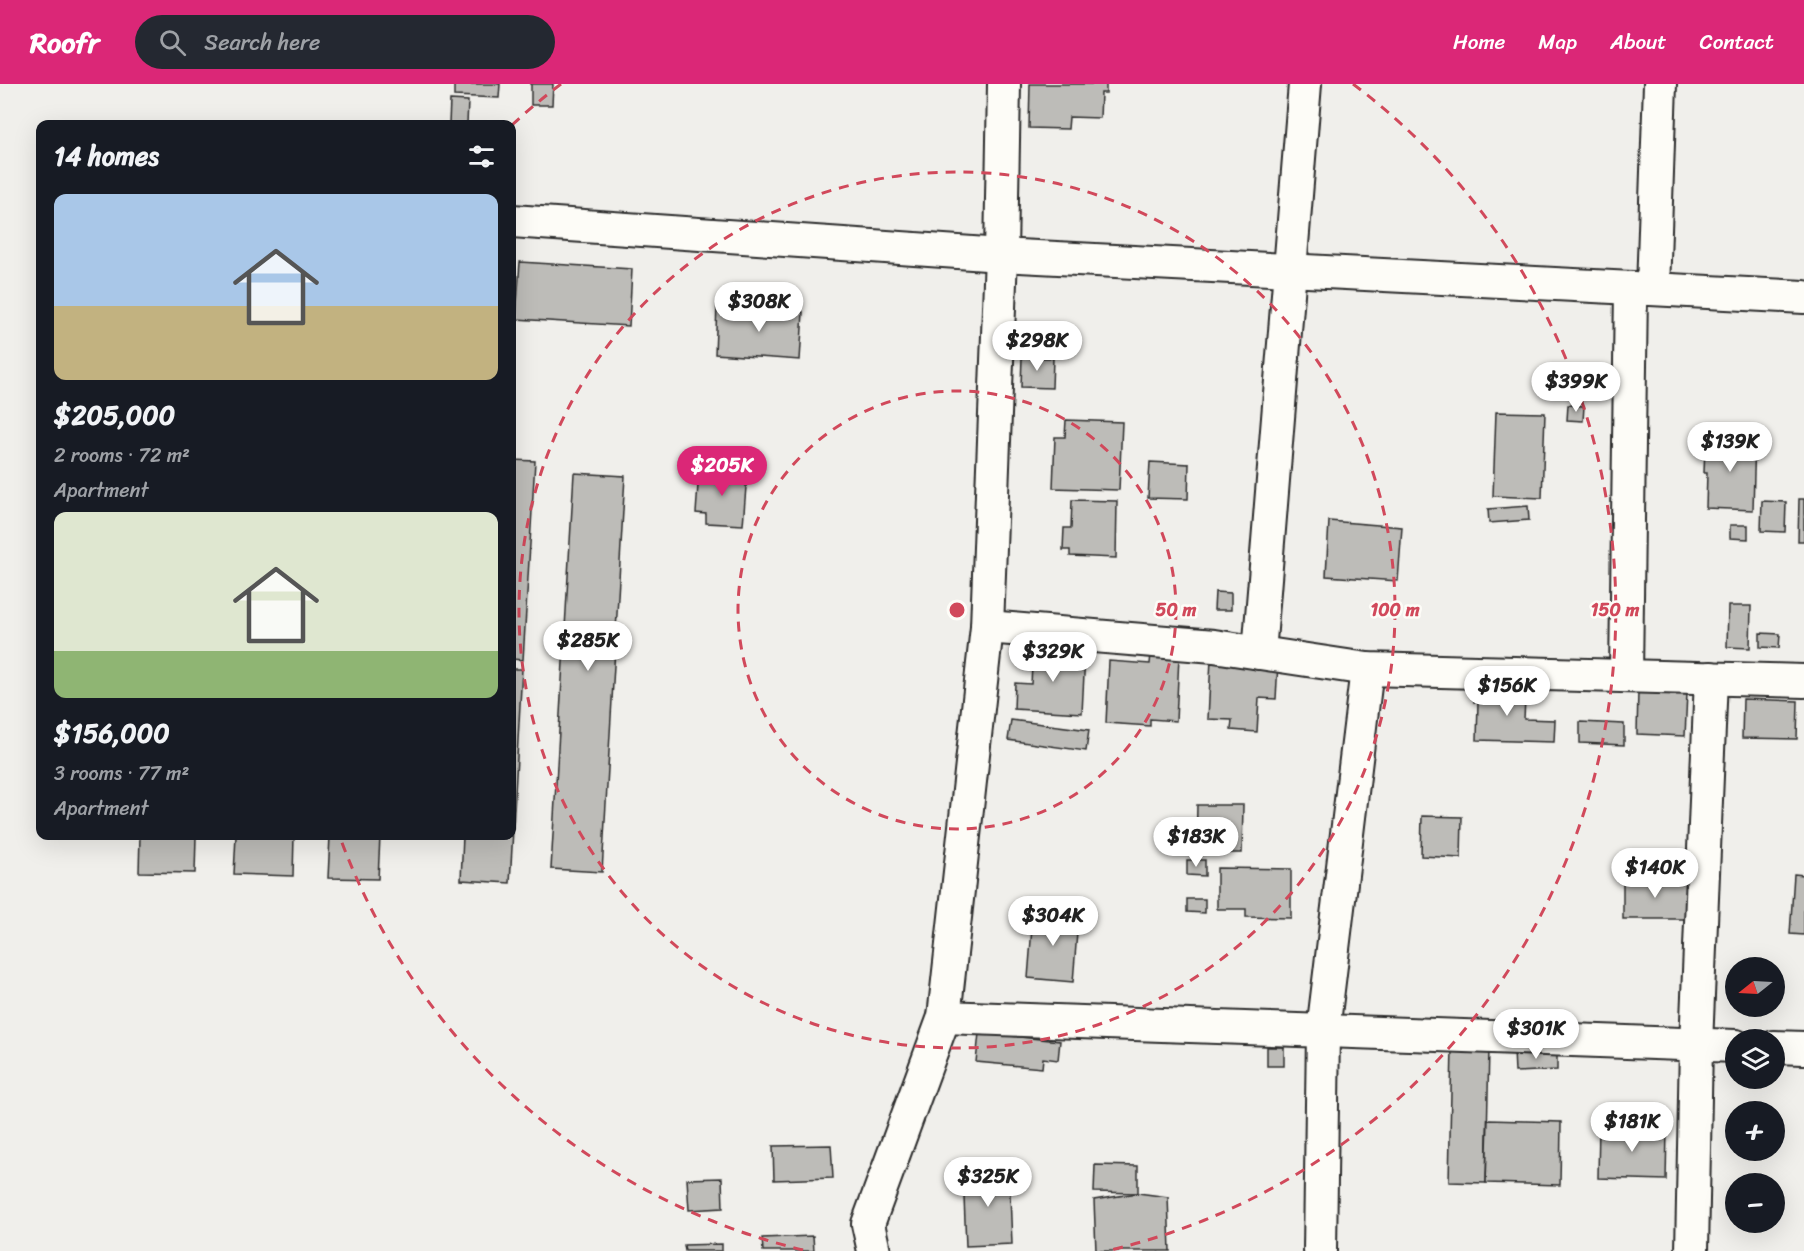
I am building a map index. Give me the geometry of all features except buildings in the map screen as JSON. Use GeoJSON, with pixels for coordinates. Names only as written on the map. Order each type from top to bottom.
{"type":"FeatureCollection","features":[{"type":"Feature","properties":{"kind":"street"},"geometry":{"type":"LineString","coordinates":[[874,1251],[868,1224],[944,1017],[987,627],[1001,255],[1004,84]]}},
{"type":"Feature","properties":{"kind":"street"},"geometry":{"type":"LineString","coordinates":[[1259,653],[1305,84]]}},
{"type":"Feature","properties":{"kind":"street"},"geometry":{"type":"LineString","coordinates":[[1626,675],[1642,288],[1660,84]]}},
{"type":"Feature","properties":{"kind":"street"},"geometry":{"type":"LineString","coordinates":[[516,221],[1001,255],[1804,297]]}},
{"type":"Feature","properties":{"kind":"street"},"geometry":{"type":"LineString","coordinates":[[987,627],[1214,646],[1367,669],[1804,681]]}},
{"type":"Feature","properties":{"kind":"street"},"geometry":{"type":"LineString","coordinates":[[1320,1251],[1323,1031],[1367,669]]}},
{"type":"Feature","properties":{"kind":"street"},"geometry":{"type":"LineString","coordinates":[[1692,1251],[1696,1045],[1711,678]]}},
{"type":"Feature","properties":{"kind":"street"},"geometry":{"type":"LineString","coordinates":[[944,1017],[1725,1046]]}},
{"type":"Feature","properties":{"kind":"street"},"geometry":{"type":"LineString","coordinates":[[1785,1047],[1804,1048]]}}]}
